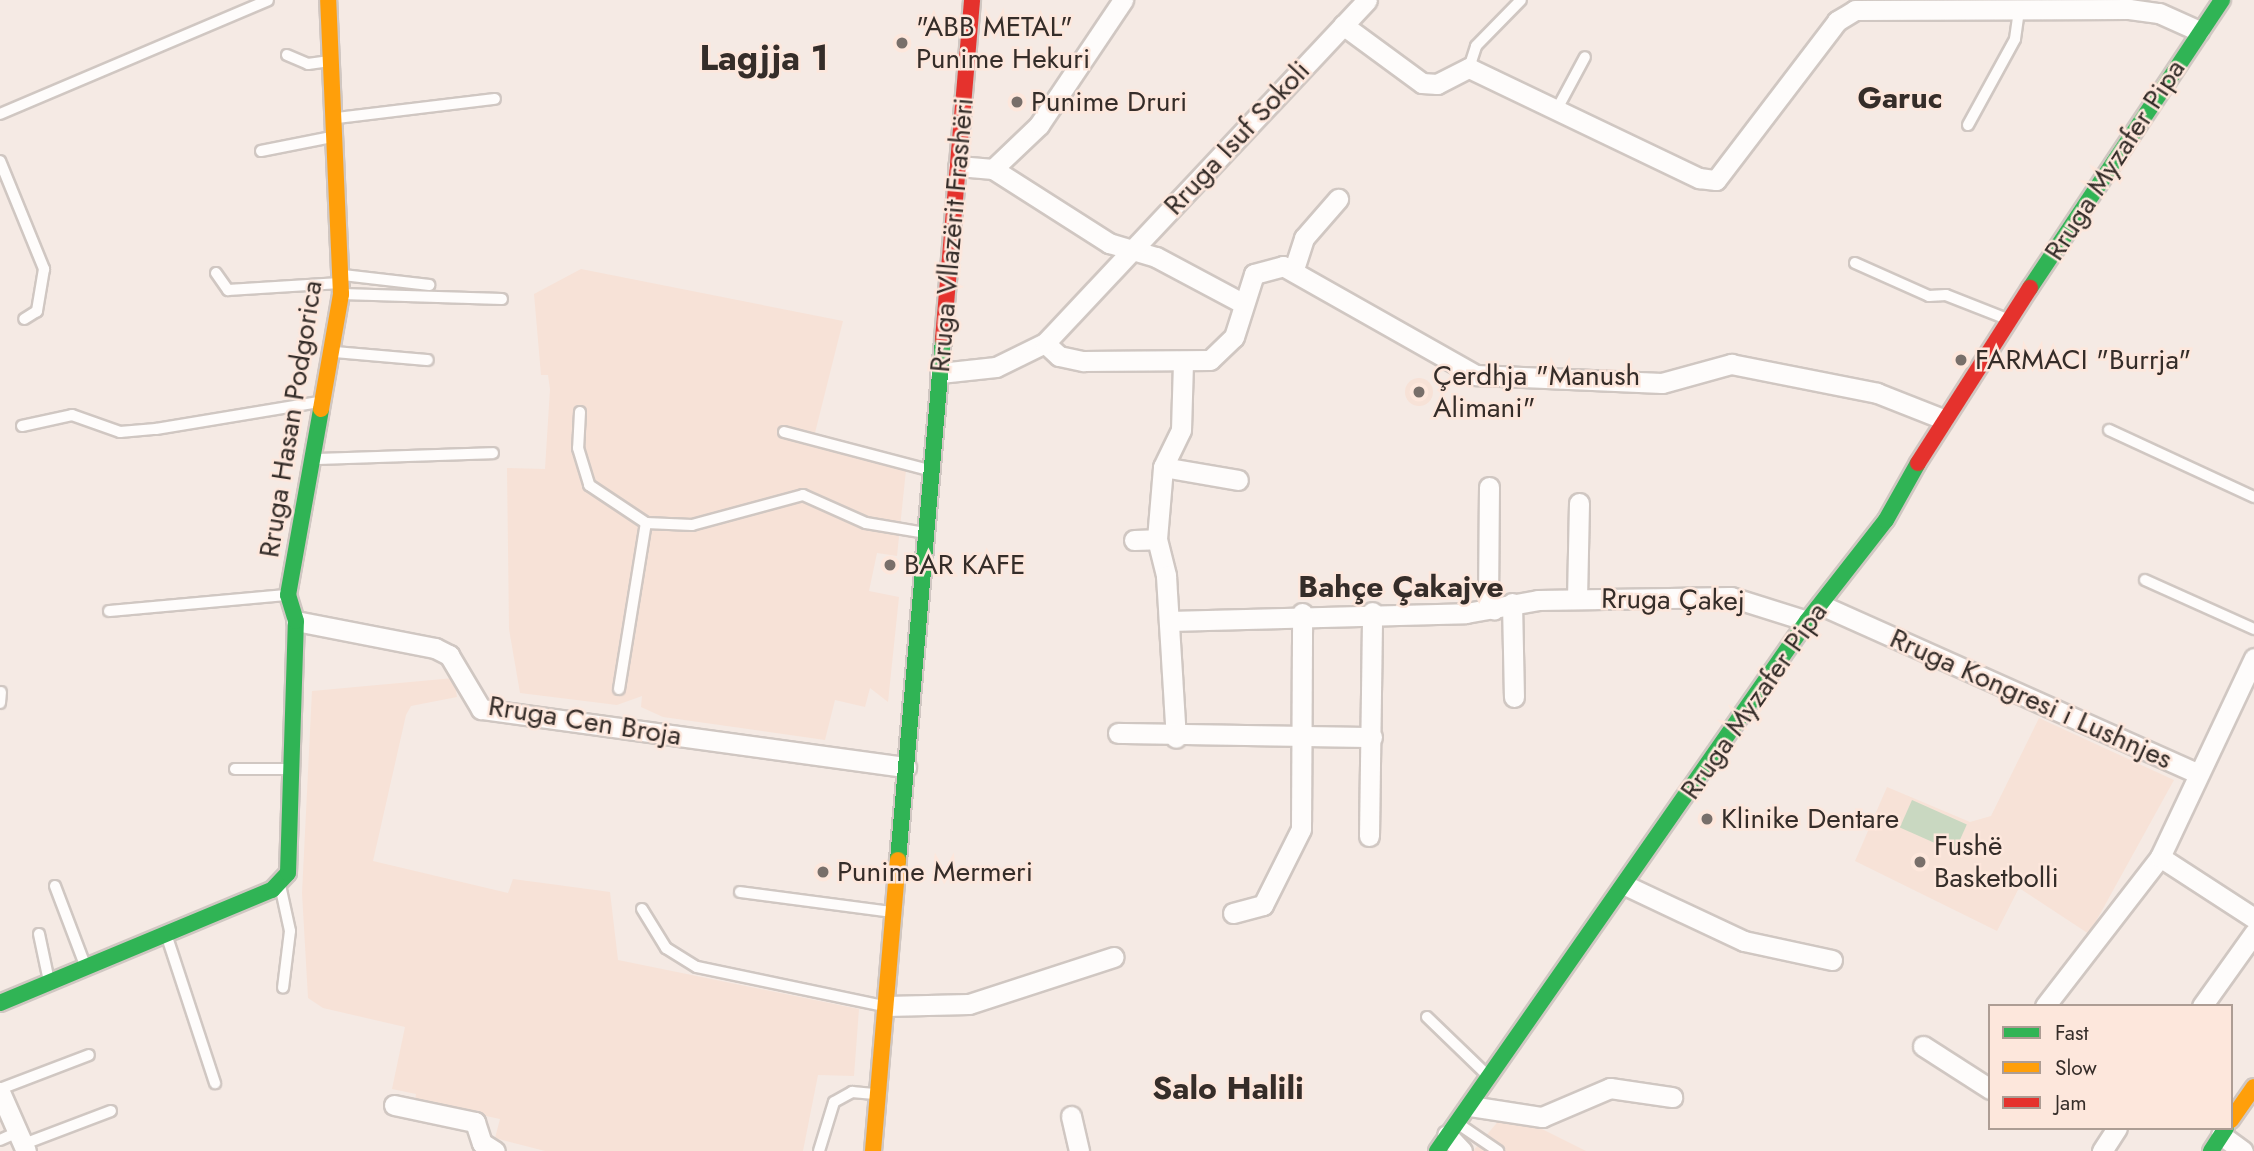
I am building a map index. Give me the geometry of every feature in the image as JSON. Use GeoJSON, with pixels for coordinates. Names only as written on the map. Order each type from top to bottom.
{"type":"FeatureCollection","features":[{"type":"Feature","properties":{"kind":"street","name":"Rruga Hasan Podgorica"},"geometry":{"type":"LineString","coordinates":[[280,884],[291,862],[296,621],[288,595],[332,352],[341,284],[338,136],[328,0]]}},
{"type":"Feature","properties":{"kind":"street","name":"Rruga Vllazërit Frashëri"},"geometry":{"type":"LineString","coordinates":[[873,1151],[972,0]]}},
{"type":"Feature","properties":{"kind":"street"},"geometry":{"type":"LineString","coordinates":[[993,169],[1039,125],[1123,0]]}},
{"type":"Feature","properties":{"kind":"street","name":"Rruga Isuf Sokoli"},"geometry":{"type":"LineString","coordinates":[[940,373],[996,367],[1045,343],[1367,0]]}},
{"type":"Feature","properties":{"kind":"street","name":"Rruga Myzafer Pipa"},"geometry":{"type":"LineString","coordinates":[[1447,1136],[1492,1078],[1627,886],[1807,621],[1886,520],[1943,419],[2222,0]]}},
{"type":"Feature","properties":{"kind":"street"},"geometry":{"type":"LineString","coordinates":[[1343,25],[1422,83],[1437,84],[1469,68],[1699,178],[1716,180],[1837,22],[1855,5],[2019,4],[2159,13],[2199,31]]}},
{"type":"Feature","properties":{"kind":"street"},"geometry":{"type":"LineString","coordinates":[[958,166],[993,169],[1130,251],[1164,261],[1242,303]]}},
{"type":"Feature","properties":{"kind":"street"},"geometry":{"type":"LineString","coordinates":[[1294,269],[1304,238],[1338,199]]}},
{"type":"Feature","properties":{"kind":"street"},"geometry":{"type":"LineString","coordinates":[[1045,343],[1059,356],[1083,361],[1183,364],[1210,360],[1224,351],[1244,316],[1242,303],[1254,274],[1294,269],[1476,375],[1662,383],[1731,364],[1877,393],[1943,419]]}},
{"type":"Feature","properties":{"kind":"street"},"geometry":{"type":"LineString","coordinates":[[1176,738],[1169,621],[1157,539],[1163,467],[1181,430],[1183,364]]}},
{"type":"Feature","properties":{"kind":"street"},"geometry":{"type":"LineString","coordinates":[[1163,467],[1238,480]]}},
{"type":"Feature","properties":{"kind":"street"},"geometry":{"type":"LineString","coordinates":[[1489,487],[1488,598],[1503,606],[1514,697]]}},
{"type":"Feature","properties":{"kind":"street","name":"Rruga Çakej"},"geometry":{"type":"LineString","coordinates":[[1577,599],[1579,503]]}},
{"type":"Feature","properties":{"kind":"street"},"geometry":{"type":"LineString","coordinates":[[1134,540],[1157,539]]}},
{"type":"Feature","properties":{"kind":"street","name":"Rruga Çakej"},"geometry":{"type":"LineString","coordinates":[[1169,621],[1503,606],[1577,599],[1731,597],[1807,621]]}},
{"type":"Feature","properties":{"kind":"street","name":"Rruga Kongresi i Lushnjes"},"geometry":{"type":"LineString","coordinates":[[1821,605],[2196,773],[2160,857],[2048,1004]]}},
{"type":"Feature","properties":{"kind":"street"},"geometry":{"type":"LineString","coordinates":[[1369,836],[1372,612]]}},
{"type":"Feature","properties":{"kind":"street"},"geometry":{"type":"LineString","coordinates":[[1233,913],[1263,905],[1282,876],[1301,829],[1305,740],[1302,613]]}},
{"type":"Feature","properties":{"kind":"street","name":"Rruga Cen Broja"},"geometry":{"type":"LineString","coordinates":[[296,621],[442,652],[481,709],[906,767]]}},
{"type":"Feature","properties":{"kind":"street"},"geometry":{"type":"LineString","coordinates":[[2196,773],[2254,658]]}},
{"type":"Feature","properties":{"kind":"street"},"geometry":{"type":"LineString","coordinates":[[1118,733],[1176,738],[1305,740],[1372,737]]}},
{"type":"Feature","properties":{"kind":"street"},"geometry":{"type":"LineString","coordinates":[[2160,857],[2254,918]]}},
{"type":"Feature","properties":{"kind":"street"},"geometry":{"type":"LineString","coordinates":[[0,1003],[280,884]]}},
{"type":"Feature","properties":{"kind":"street"},"geometry":{"type":"LineString","coordinates":[[1627,886],[1744,941],[1832,960]]}},
{"type":"Feature","properties":{"kind":"street"},"geometry":{"type":"LineString","coordinates":[[2203,1004],[2254,933]]}},
{"type":"Feature","properties":{"kind":"street"},"geometry":{"type":"LineString","coordinates":[[886,1006],[920,1010],[969,1004],[1114,957]]}},
{"type":"Feature","properties":{"kind":"street"},"geometry":{"type":"LineString","coordinates":[[1923,1046],[1988,1088]]}},
{"type":"Feature","properties":{"kind":"street"},"geometry":{"type":"LineString","coordinates":[[2233,1118],[2254,1087]]}},
{"type":"Feature","properties":{"kind":"street"},"geometry":{"type":"LineString","coordinates":[[1470,1106],[1542,1117],[1609,1088],[1672,1097]]}},
{"type":"Feature","properties":{"kind":"street"},"geometry":{"type":"LineString","coordinates":[[0,1090],[17,1142]]}},
{"type":"Feature","properties":{"kind":"street"},"geometry":{"type":"LineString","coordinates":[[394,1105],[475,1122],[482,1143],[495,1151]]}},
{"type":"Feature","properties":{"kind":"street"},"geometry":{"type":"LineString","coordinates":[[1071,1115],[1079,1151]]}},
{"type":"Feature","properties":{"kind":"street"},"geometry":{"type":"LineString","coordinates":[[2102,1151],[2116,1130]]}},
{"type":"Feature","properties":{"kind":"street"},"geometry":{"type":"LineString","coordinates":[[2222,1134],[2242,1151]]}},
{"type":"Feature","properties":{"kind":"street"},"geometry":{"type":"LineString","coordinates":[[1447,1136],[1462,1151]]}},
{"type":"Feature","properties":{"kind":"lane"},"geometry":{"type":"LineString","coordinates":[[0,114],[268,0]]}},
{"type":"Feature","properties":{"kind":"lane"},"geometry":{"type":"LineString","coordinates":[[1469,68],[1476,46],[1521,0]]}},
{"type":"Feature","properties":{"kind":"lane"},"geometry":{"type":"LineString","coordinates":[[1968,125],[2015,39],[2019,4]]}},
{"type":"Feature","properties":{"kind":"lane"},"geometry":{"type":"LineString","coordinates":[[288,55],[309,64],[333,61]]}},
{"type":"Feature","properties":{"kind":"lane"},"geometry":{"type":"LineString","coordinates":[[1556,111],[1585,58]]}},
{"type":"Feature","properties":{"kind":"lane"},"geometry":{"type":"LineString","coordinates":[[337,118],[495,99]]}},
{"type":"Feature","properties":{"kind":"lane"},"geometry":{"type":"LineString","coordinates":[[261,152],[338,136]]}},
{"type":"Feature","properties":{"kind":"lane"},"geometry":{"type":"LineString","coordinates":[[0,161],[44,269],[37,311],[24,319]]}},
{"type":"Feature","properties":{"kind":"lane"},"geometry":{"type":"LineString","coordinates":[[1854,263],[2010,321]]}},
{"type":"Feature","properties":{"kind":"lane"},"geometry":{"type":"LineString","coordinates":[[216,273],[228,290],[341,284],[429,285]]}},
{"type":"Feature","properties":{"kind":"lane"},"geometry":{"type":"LineString","coordinates":[[341,284],[502,299]]}},
{"type":"Feature","properties":{"kind":"lane"},"geometry":{"type":"LineString","coordinates":[[332,352],[428,359]]}},
{"type":"Feature","properties":{"kind":"lane"},"geometry":{"type":"LineString","coordinates":[[22,426],[72,415],[120,432],[156,429],[323,402]]}},
{"type":"Feature","properties":{"kind":"lane"},"geometry":{"type":"LineString","coordinates":[[580,412],[578,448],[589,485],[646,523],[692,525],[803,495],[866,523],[927,533]]}},
{"type":"Feature","properties":{"kind":"lane"},"geometry":{"type":"LineString","coordinates":[[2109,430],[2254,497]]}},
{"type":"Feature","properties":{"kind":"lane"},"geometry":{"type":"LineString","coordinates":[[783,432],[932,470]]}},
{"type":"Feature","properties":{"kind":"lane"},"geometry":{"type":"LineString","coordinates":[[313,459],[493,453]]}},
{"type":"Feature","properties":{"kind":"lane"},"geometry":{"type":"LineString","coordinates":[[619,689],[646,523]]}},
{"type":"Feature","properties":{"kind":"lane"},"geometry":{"type":"LineString","coordinates":[[2146,580],[2254,629]]}},
{"type":"Feature","properties":{"kind":"lane","name":"Rruga Hasan Podgorica"},"geometry":{"type":"LineString","coordinates":[[109,611],[288,595]]}},
{"type":"Feature","properties":{"kind":"lane"},"geometry":{"type":"LineString","coordinates":[[235,769],[293,769]]}},
{"type":"Feature","properties":{"kind":"lane"},"geometry":{"type":"LineString","coordinates":[[280,884],[290,931],[283,988]]}},
{"type":"Feature","properties":{"kind":"lane"},"geometry":{"type":"LineString","coordinates":[[55,886],[85,965]]}},
{"type":"Feature","properties":{"kind":"lane"},"geometry":{"type":"LineString","coordinates":[[740,892],[894,912]]}},
{"type":"Feature","properties":{"kind":"lane"},"geometry":{"type":"LineString","coordinates":[[642,909],[666,948],[697,967],[886,1006]]}},
{"type":"Feature","properties":{"kind":"lane"},"geometry":{"type":"LineString","coordinates":[[38,934],[49,981]]}},
{"type":"Feature","properties":{"kind":"lane"},"geometry":{"type":"LineString","coordinates":[[166,934],[215,1083]]}},
{"type":"Feature","properties":{"kind":"lane"},"geometry":{"type":"LineString","coordinates":[[1427,1017],[1492,1078]]}},
{"type":"Feature","properties":{"kind":"lane"},"geometry":{"type":"LineString","coordinates":[[0,1090],[89,1055]]}},
{"type":"Feature","properties":{"kind":"lane"},"geometry":{"type":"LineString","coordinates":[[819,1151],[834,1102],[852,1092],[878,1094]]}},
{"type":"Feature","properties":{"kind":"lane"},"geometry":{"type":"LineString","coordinates":[[17,1142],[111,1111]]}},
{"type":"Feature","properties":{"kind":"lane"},"geometry":{"type":"LineString","coordinates":[[1447,1136],[1498,1151]]}},
{"type":"Feature","properties":{"kind":"shaded area"},"geometry":{"type":"Polygon","coordinates":[[[581,269],[843,321],[812,445],[906,470],[897,556],[877,553],[869,591],[899,597],[888,702],[870,688],[865,707],[835,700],[825,740],[663,717],[641,707],[642,696],[617,705],[520,693],[509,629],[507,468],[545,469],[550,389],[548,375],[541,375],[534,294],[581,269]]]}},
{"type":"Feature","properties":{"kind":"shaded area","name":"Çerdhja \"Manush Alimani\""},"geometry":{"type":"Polygon","coordinates":[[[1419,378],[1429,382],[1433,392],[1429,402],[1419,406],[1409,402],[1405,392],[1409,382],[1419,378]]]}},
{"type":"Feature","properties":{"kind":"shaded area"},"geometry":{"type":"Polygon","coordinates":[[[454,678],[457,697],[411,706],[406,715],[373,861],[508,893],[513,879],[610,892],[618,960],[859,1009],[854,1076],[818,1075],[803,1151],[545,1151],[495,1138],[500,1119],[415,1101],[416,1094],[392,1089],[405,1027],[323,1008],[308,998],[302,893],[312,691],[454,678]]]}},
{"type":"Feature","properties":{"kind":"shaded area"},"geometry":{"type":"Polygon","coordinates":[[[2039,718],[2174,780],[2089,934],[2019,888],[1997,931],[1855,861],[1887,787],[1970,822],[1991,816],[2039,718]]]}},
{"type":"Feature","properties":{"kind":"shaded area"},"geometry":{"type":"Polygon","coordinates":[[[1501,1118],[1524,1120],[1586,1151],[1473,1151],[1501,1118]]]}},
{"type":"Feature","properties":{"kind":"green space"},"geometry":{"type":"Polygon","coordinates":[[[1912,800],[1967,824],[1955,852],[1900,827],[1912,800]]]}},
{"type":"Feature","properties":{"kind":"traffic: fast"},"geometry":{"type":"LineString","coordinates":[[2030,288],[2222,0]]}},
{"type":"Feature","properties":{"kind":"traffic: fast"},"geometry":{"type":"LineString","coordinates":[[898,860],[943,339]]}},
{"type":"Feature","properties":{"kind":"traffic: fast"},"geometry":{"type":"LineString","coordinates":[[0,1003],[272,890],[288,873],[296,621],[288,595],[321,409]]}},
{"type":"Feature","properties":{"kind":"traffic: fast"},"geometry":{"type":"LineString","coordinates":[[1437,1151],[1807,621],[1886,520],[1918,463]]}},
{"type":"Feature","properties":{"kind":"traffic: fast"},"geometry":{"type":"LineString","coordinates":[[2211,1151],[2225,1130]]}},
{"type":"Feature","properties":{"kind":"traffic: slow"},"geometry":{"type":"LineString","coordinates":[[321,409],[341,294],[328,0]]}},
{"type":"Feature","properties":{"kind":"traffic: slow"},"geometry":{"type":"LineString","coordinates":[[873,1151],[898,860]]}},
{"type":"Feature","properties":{"kind":"traffic: slow"},"geometry":{"type":"LineString","coordinates":[[2233,1117],[2254,1087]]}},
{"type":"Feature","properties":{"kind":"traffic: jam"},"geometry":{"type":"LineString","coordinates":[[943,339],[972,0]]}},
{"type":"Feature","properties":{"kind":"traffic: jam"},"geometry":{"type":"LineString","coordinates":[[1918,463],[2030,288]]}},
{"type":"Feature","properties":{"kind":"place","name":"\"ABB METAL\" Punime Hekuri"},"geometry":{"type":"Point","coordinates":[902,43]}},
{"type":"Feature","properties":{"kind":"place","name":"Punime Druri"},"geometry":{"type":"Point","coordinates":[1017,102]}},
{"type":"Feature","properties":{"kind":"place","name":"FARMACI \"Burrja\""},"geometry":{"type":"Point","coordinates":[1961,360]}},
{"type":"Feature","properties":{"kind":"place","name":"Çerdhja \"Manush Alimani\""},"geometry":{"type":"Point","coordinates":[1419,392]}},
{"type":"Feature","properties":{"kind":"place","name":"BAR KAFE"},"geometry":{"type":"Point","coordinates":[890,565]}},
{"type":"Feature","properties":{"kind":"place","name":"Klinike Dentare"},"geometry":{"type":"Point","coordinates":[1707,819]}},
{"type":"Feature","properties":{"kind":"place","name":"Fushë Basketbolli"},"geometry":{"type":"Point","coordinates":[1920,862]}},
{"type":"Feature","properties":{"kind":"place","name":"Punime Mermeri"},"geometry":{"type":"Point","coordinates":[823,872]}},
{"type":"Feature","properties":{"kind":"district","name":"Lagjja 1"},"geometry":{"type":"Point","coordinates":[764,58]}},
{"type":"Feature","properties":{"kind":"district","name":"Garuc"},"geometry":{"type":"Point","coordinates":[1900,98]}},
{"type":"Feature","properties":{"kind":"district","name":"Bahçe Çakajve"},"geometry":{"type":"Point","coordinates":[1401,587]}},
{"type":"Feature","properties":{"kind":"district","name":"Salo Halili"},"geometry":{"type":"Point","coordinates":[1228,1088]}}]}
